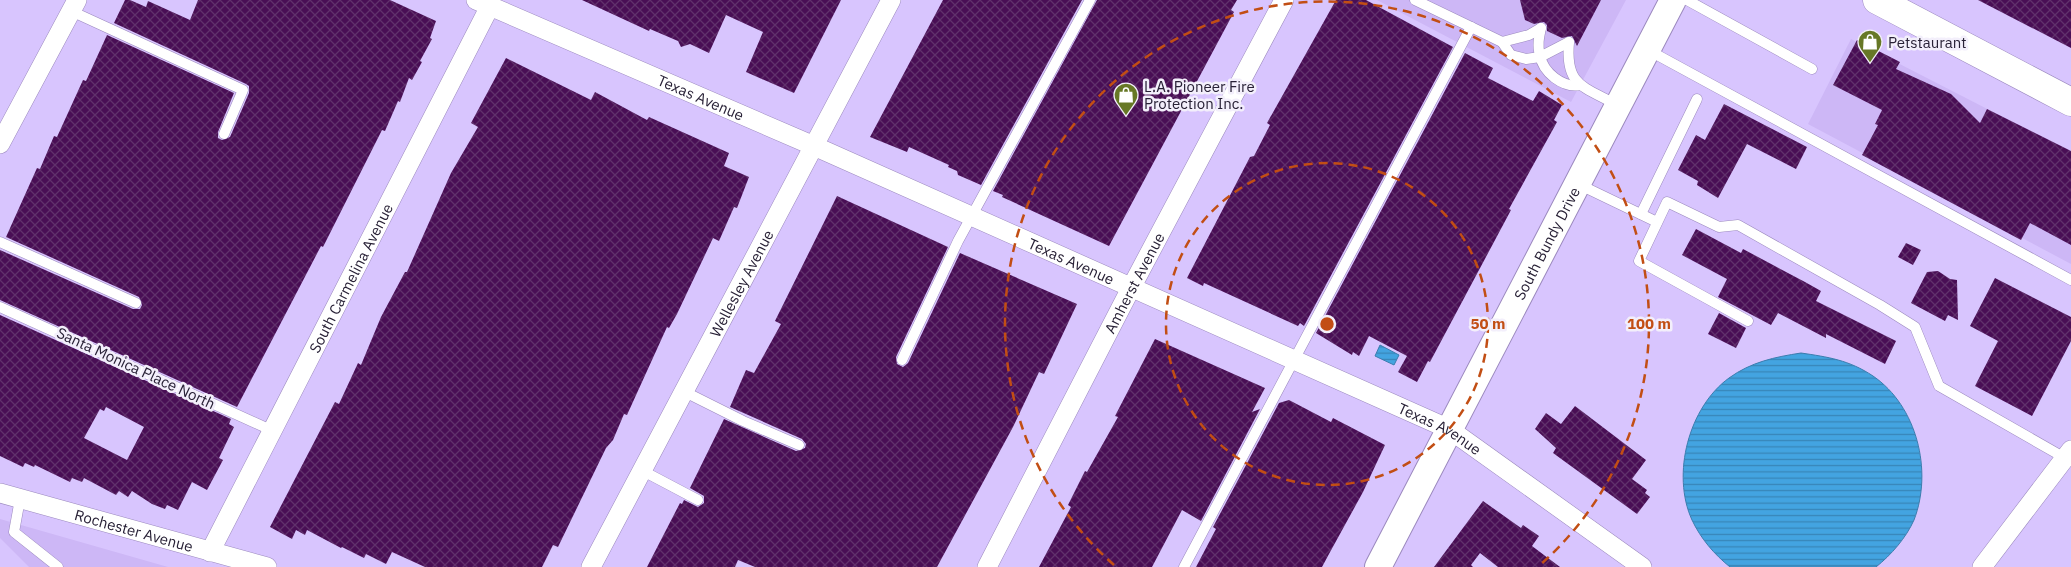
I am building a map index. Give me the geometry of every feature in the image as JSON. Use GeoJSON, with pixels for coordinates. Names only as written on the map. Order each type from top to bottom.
{"type":"FeatureCollection","features":[{"type":"Feature","properties":{"kind":"main road","name":"South Bundy Drive"},"geometry":{"type":"LineString","coordinates":[[1378,567],[1673,0]]}},
{"type":"Feature","properties":{"kind":"main road"},"geometry":{"type":"LineString","coordinates":[[1877,0],[1905,10],[2071,102]]}},
{"type":"Feature","properties":{"kind":"street","name":"Wellesley Avenue"},"geometry":{"type":"LineString","coordinates":[[591,567],[891,0]]}},
{"type":"Feature","properties":{"kind":"street","name":"Amherst Avenue"},"geometry":{"type":"LineString","coordinates":[[987,567],[1131,288],[1284,0]]}},
{"type":"Feature","properties":{"kind":"street","name":"Texas Avenue"},"geometry":{"type":"LineString","coordinates":[[483,3],[814,146],[1293,361],[1449,428],[1642,567]]}},
{"type":"Feature","properties":{"kind":"street","name":"South Carmelina Avenue"},"geometry":{"type":"LineString","coordinates":[[210,552],[483,3]]}},
{"type":"Feature","properties":{"kind":"street"},"geometry":{"type":"LineString","coordinates":[[0,144],[74,6]]}},
{"type":"Feature","properties":{"kind":"street"},"geometry":{"type":"LineString","coordinates":[[1982,567],[2068,454]]}},
{"type":"Feature","properties":{"kind":"street","name":"Rochester Avenue"},"geometry":{"type":"LineString","coordinates":[[0,493],[267,567]]}},
{"type":"Feature","properties":{"kind":"lane"},"geometry":{"type":"LineString","coordinates":[[902,360],[958,241],[1090,0]]}},
{"type":"Feature","properties":{"kind":"lane"},"geometry":{"type":"LineString","coordinates":[[1415,0],[1502,42],[1511,55],[1526,59],[1540,58],[1569,42],[1567,60],[1570,73],[1580,85],[1618,106]]}},
{"type":"Feature","properties":{"kind":"lane"},"geometry":{"type":"LineString","coordinates":[[1687,0],[1812,69]]}},
{"type":"Feature","properties":{"kind":"lane"},"geometry":{"type":"LineString","coordinates":[[74,6],[243,90],[224,134]]}},
{"type":"Feature","properties":{"kind":"lane"},"geometry":{"type":"LineString","coordinates":[[1184,567],[1471,27]]}},
{"type":"Feature","properties":{"kind":"lane"},"geometry":{"type":"LineString","coordinates":[[1502,42],[1529,35],[1540,28],[1538,42],[1540,58],[1553,78],[1570,87],[1580,85]]}},
{"type":"Feature","properties":{"kind":"lane"},"geometry":{"type":"LineString","coordinates":[[1647,50],[2071,280]]}},
{"type":"Feature","properties":{"kind":"lane"},"geometry":{"type":"LineString","coordinates":[[1640,214],[1698,99]]}},
{"type":"Feature","properties":{"kind":"lane"},"geometry":{"type":"LineString","coordinates":[[1577,184],[1657,222]]}},
{"type":"Feature","properties":{"kind":"lane"},"geometry":{"type":"LineString","coordinates":[[1748,321],[1639,261],[1667,202],[1719,227],[1738,226],[1880,305],[1915,327],[1939,386],[2068,454]]}},
{"type":"Feature","properties":{"kind":"lane"},"geometry":{"type":"LineString","coordinates":[[0,242],[136,303]]}},
{"type":"Feature","properties":{"kind":"lane","name":"Santa Monica Place North"},"geometry":{"type":"LineString","coordinates":[[0,306],[271,430]]}},
{"type":"Feature","properties":{"kind":"lane"},"geometry":{"type":"LineString","coordinates":[[685,392],[743,421],[799,445]]}},
{"type":"Feature","properties":{"kind":"lane"},"geometry":{"type":"LineString","coordinates":[[643,471],[698,500]]}},
{"type":"Feature","properties":{"kind":"lane"},"geometry":{"type":"LineString","coordinates":[[20,499],[14,532],[58,567]]}},
{"type":"Feature","properties":{"kind":"shaded area"},"geometry":{"type":"Polygon","coordinates":[[[1377,0],[1626,0],[1571,102],[1377,0]]]}},
{"type":"Feature","properties":{"kind":"shaded area"},"geometry":{"type":"Polygon","coordinates":[[[1851,39],[2071,152],[2071,264],[1808,124],[1851,39]]]}},
{"type":"Feature","properties":{"kind":"shaded area"},"geometry":{"type":"Polygon","coordinates":[[[0,519],[168,567],[29,567],[0,538],[0,519]]]}},
{"type":"Feature","properties":{"kind":"water"},"geometry":{"type":"Polygon","coordinates":[[[1380,345],[1399,355],[1394,365],[1375,356],[1380,345]]]}},
{"type":"Feature","properties":{"kind":"water"},"geometry":{"type":"Polygon","coordinates":[[[1801,353],[1847,363],[1873,376],[1901,404],[1917,441],[1922,481],[1914,520],[1898,546],[1876,567],[1730,567],[1708,546],[1692,520],[1686,502],[1683,482],[1684,463],[1694,424],[1703,406],[1715,391],[1737,372],[1763,361],[1801,353]]]}},
{"type":"Feature","properties":{"kind":"building"},"geometry":{"type":"Polygon","coordinates":[[[125,0],[130,0],[146,7],[148,1],[190,20],[198,0],[390,0],[436,21],[430,38],[432,39],[420,61],[422,62],[412,80],[409,78],[400,102],[398,101],[385,131],[382,130],[323,247],[321,246],[237,407],[0,300],[0,250],[133,309],[140,309],[142,305],[139,297],[6,237],[37,168],[40,169],[54,136],[57,137],[83,80],[86,81],[107,35],[234,93],[218,132],[218,138],[222,140],[230,137],[249,93],[249,86],[246,84],[114,23],[125,0]]]}},
{"type":"Feature","properties":{"kind":"building"},"geometry":{"type":"Polygon","coordinates":[[[582,0],[841,0],[794,93],[746,72],[763,32],[726,15],[709,53],[690,44],[681,47],[678,41],[650,29],[649,31],[582,0]]]}},
{"type":"Feature","properties":{"kind":"building"},"geometry":{"type":"Polygon","coordinates":[[[943,0],[1082,0],[981,185],[958,175],[957,171],[948,167],[949,165],[909,147],[907,152],[870,137],[943,0]]]}},
{"type":"Feature","properties":{"kind":"building"},"geometry":{"type":"Polygon","coordinates":[[[1097,0],[1237,0],[1231,10],[1234,12],[1109,246],[1002,197],[1003,195],[993,191],[1097,0]]]}},
{"type":"Feature","properties":{"kind":"building"},"geometry":{"type":"Polygon","coordinates":[[[1336,0],[1366,0],[1453,47],[1304,326],[1300,323],[1298,326],[1204,283],[1203,286],[1187,278],[1250,157],[1254,156],[1270,125],[1267,123],[1336,0]]]}},
{"type":"Feature","properties":{"kind":"building"},"geometry":{"type":"Polygon","coordinates":[[[1520,0],[1601,0],[1577,46],[1572,36],[1562,38],[1547,31],[1547,25],[1544,22],[1534,24],[1525,20],[1520,0]]]}},
{"type":"Feature","properties":{"kind":"building"},"geometry":{"type":"Polygon","coordinates":[[[1978,0],[2071,0],[2071,48],[1978,0]]]}},
{"type":"Feature","properties":{"kind":"building"},"geometry":{"type":"Polygon","coordinates":[[[1857,40],[1900,62],[1896,69],[1951,94],[1980,123],[1987,109],[2071,151],[2071,245],[2030,223],[2021,240],[1862,155],[1878,125],[1875,124],[1882,110],[1833,85],[1857,40]]]}},
{"type":"Feature","properties":{"kind":"building"},"geometry":{"type":"Polygon","coordinates":[[[1465,53],[1493,68],[1488,78],[1533,101],[1539,91],[1562,105],[1554,120],[1557,122],[1509,209],[1511,210],[1430,362],[1428,361],[1417,382],[1398,372],[1407,356],[1369,336],[1359,356],[1353,352],[1352,355],[1316,333],[1465,53]]]}},
{"type":"Feature","properties":{"kind":"building"},"geometry":{"type":"Polygon","coordinates":[[[506,58],[591,100],[595,92],[647,120],[649,117],[729,153],[724,166],[749,177],[737,208],[734,207],[719,241],[713,238],[677,314],[669,328],[667,327],[627,415],[624,414],[613,440],[606,448],[558,547],[553,545],[542,567],[425,567],[392,552],[386,564],[366,554],[364,558],[307,530],[305,535],[296,530],[292,539],[270,527],[335,402],[339,404],[358,363],[361,365],[381,317],[405,272],[407,272],[451,173],[478,127],[471,123],[506,58]]]}},
{"type":"Feature","properties":{"kind":"building"},"geometry":{"type":"Polygon","coordinates":[[[1724,104],[1807,147],[1796,169],[1747,144],[1718,198],[1697,185],[1698,181],[1678,170],[1696,135],[1705,140],[1724,104]]]}},
{"type":"Feature","properties":{"kind":"building"},"geometry":{"type":"Polygon","coordinates":[[[837,196],[948,247],[896,357],[897,364],[903,367],[908,363],[960,253],[1077,304],[1044,374],[1039,372],[1013,427],[937,567],[755,567],[738,560],[735,567],[647,567],[680,503],[682,504],[684,500],[698,507],[704,503],[704,496],[690,488],[724,419],[796,451],[805,448],[806,444],[802,439],[730,407],[746,370],[754,373],[781,324],[775,321],[837,196]]]}},
{"type":"Feature","properties":{"kind":"building"},"geometry":{"type":"Polygon","coordinates":[[[1696,229],[1741,253],[1743,249],[1805,282],[1821,291],[1816,301],[1896,341],[1885,364],[1826,334],[1826,338],[1778,313],[1771,325],[1718,297],[1727,279],[1682,255],[1696,229]]]}},
{"type":"Feature","properties":{"kind":"building"},"geometry":{"type":"Polygon","coordinates":[[[1906,243],[1921,250],[1913,265],[1898,257],[1906,243]]]}},
{"type":"Feature","properties":{"kind":"building"},"geometry":{"type":"Polygon","coordinates":[[[1938,271],[1950,279],[1957,280],[1958,320],[1948,315],[1945,321],[1911,303],[1927,272],[1938,271]]]}},
{"type":"Feature","properties":{"kind":"building"},"geometry":{"type":"Polygon","coordinates":[[[1995,278],[2071,317],[2071,341],[2032,416],[1975,386],[1998,341],[1970,326],[1995,278]]]}},
{"type":"Feature","properties":{"kind":"building"},"geometry":{"type":"Polygon","coordinates":[[[1719,313],[1746,328],[1736,348],[1708,334],[1719,313]]]}},
{"type":"Feature","properties":{"kind":"building"},"geometry":{"type":"Polygon","coordinates":[[[0,315],[231,419],[229,424],[234,427],[219,458],[223,460],[207,490],[192,482],[178,510],[167,505],[165,509],[152,504],[132,491],[128,497],[119,491],[116,495],[84,478],[82,482],[72,478],[70,482],[35,465],[34,467],[25,463],[23,467],[0,456],[0,315]],[[106,407],[104,411],[100,409],[84,438],[127,460],[144,427],[106,407]]]}},
{"type":"Feature","properties":{"kind":"building"},"geometry":{"type":"Polygon","coordinates":[[[1155,339],[1265,388],[1252,412],[1260,409],[1201,521],[1182,510],[1152,567],[1039,567],[1071,507],[1068,505],[1085,471],[1087,472],[1118,417],[1115,416],[1155,339]]]}},
{"type":"Feature","properties":{"kind":"building"},"geometry":{"type":"Polygon","coordinates":[[[1289,400],[1331,422],[1333,418],[1385,445],[1363,492],[1322,567],[1196,567],[1216,529],[1213,527],[1279,403],[1289,400]]]}},
{"type":"Feature","properties":{"kind":"building"},"geometry":{"type":"Polygon","coordinates":[[[1575,406],[1646,460],[1632,479],[1647,490],[1645,493],[1650,497],[1637,514],[1553,453],[1556,448],[1535,429],[1546,413],[1561,424],[1575,406]]]}},
{"type":"Feature","properties":{"kind":"building"},"geometry":{"type":"Polygon","coordinates":[[[1483,501],[1521,528],[1523,525],[1539,536],[1532,546],[1560,567],[1498,567],[1480,553],[1471,565],[1473,567],[1434,567],[1483,501]]]}},
{"type":"Feature","properties":{"kind":"place","name":"Petstaurant"},"geometry":{"type":"Point","coordinates":[1870,63]}},
{"type":"Feature","properties":{"kind":"place","name":"L.A. Pioneer Fire Protection Inc."},"geometry":{"type":"Point","coordinates":[1126,116]}}]}
